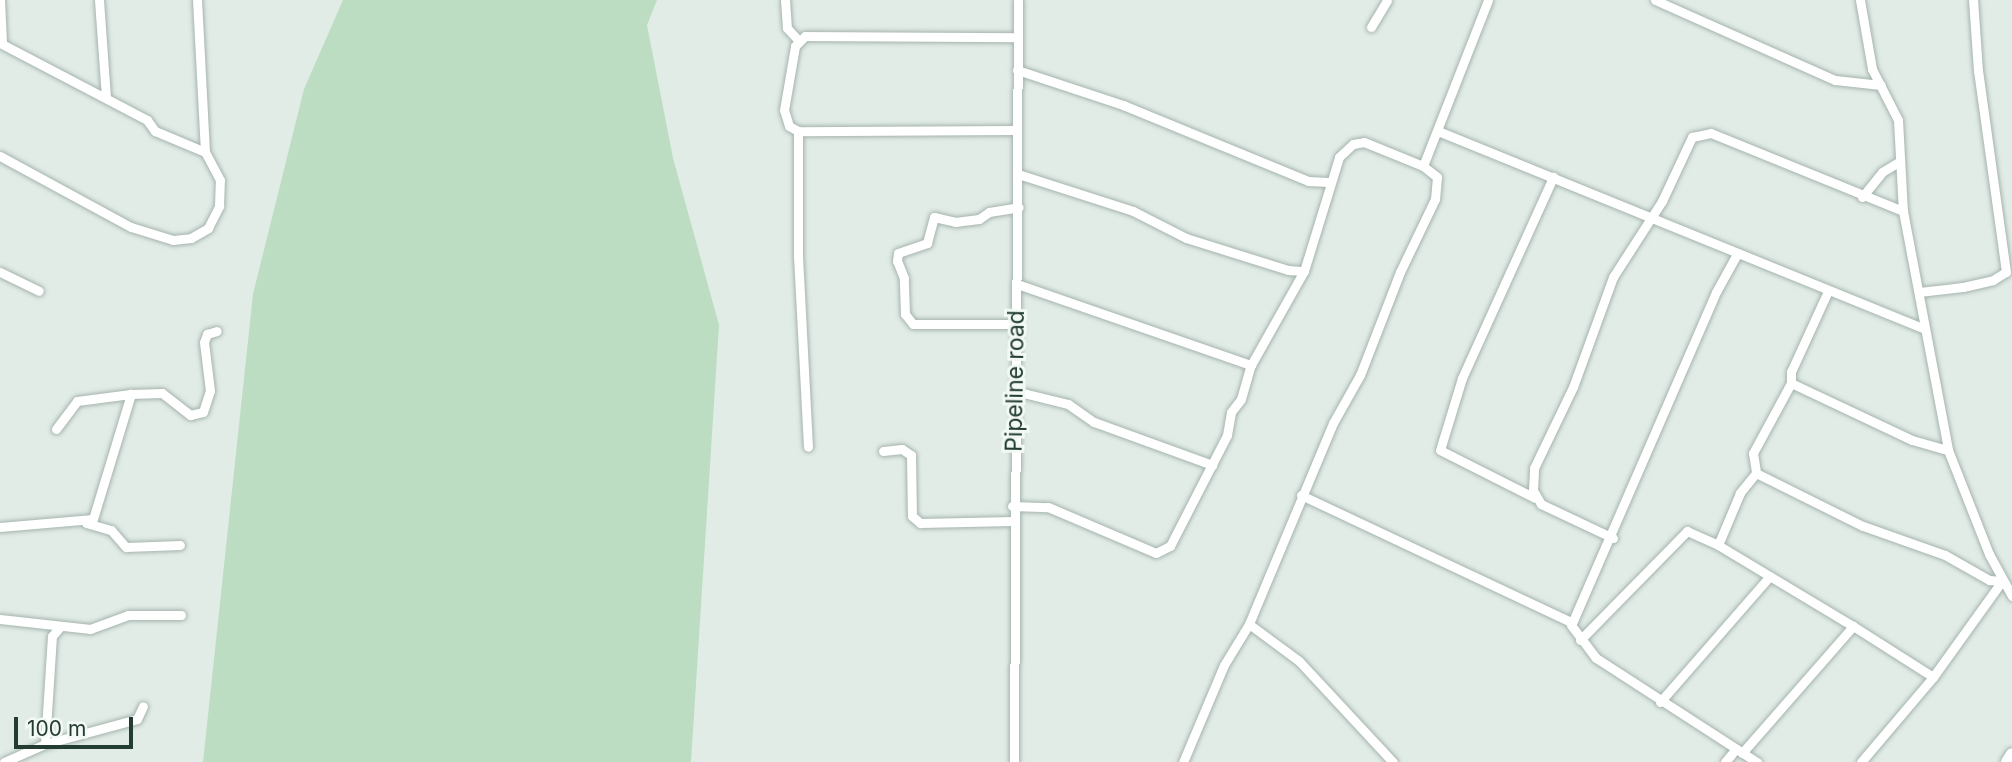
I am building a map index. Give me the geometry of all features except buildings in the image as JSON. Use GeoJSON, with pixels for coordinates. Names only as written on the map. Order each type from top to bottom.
{"type":"FeatureCollection","features":[{"type":"Feature","properties":{"kind":"street"},"geometry":{"type":"LineString","coordinates":[[0,0],[1,43],[147,120],[155,131],[205,152]]}},
{"type":"Feature","properties":{"kind":"street"},"geometry":{"type":"LineString","coordinates":[[99,0],[106,98]]}},
{"type":"Feature","properties":{"kind":"street"},"geometry":{"type":"LineString","coordinates":[[0,156],[90,208],[173,240],[191,238],[208,228],[219,206],[220,180],[205,152],[197,0]]}},
{"type":"Feature","properties":{"kind":"street"},"geometry":{"type":"LineString","coordinates":[[785,0],[787,28],[798,40]]}},
{"type":"Feature","properties":{"kind":"street","name":"Pipeline road"},"geometry":{"type":"LineString","coordinates":[[1014,762],[1012,506],[1019,207],[1016,130],[1018,0]]}},
{"type":"Feature","properties":{"kind":"street"},"geometry":{"type":"LineString","coordinates":[[1371,27],[1387,0]]}},
{"type":"Feature","properties":{"kind":"street"},"geometry":{"type":"LineString","coordinates":[[1423,166],[1488,0]]}},
{"type":"Feature","properties":{"kind":"street"},"geometry":{"type":"LineString","coordinates":[[1655,0],[1835,80],[1881,86]]}},
{"type":"Feature","properties":{"kind":"street"},"geometry":{"type":"LineString","coordinates":[[1860,0],[1864,42],[1898,120],[1903,211],[1924,318],[1920,327],[1948,450],[2002,581],[2012,596]]}},
{"type":"Feature","properties":{"kind":"street"},"geometry":{"type":"LineString","coordinates":[[1919,292],[1973,285],[2006,272],[1978,71],[1973,0]]}},
{"type":"Feature","properties":{"kind":"street"},"geometry":{"type":"LineString","coordinates":[[798,40],[851,35],[1017,37]]}},
{"type":"Feature","properties":{"kind":"street"},"geometry":{"type":"LineString","coordinates":[[798,40],[784,110],[789,126],[798,131],[1016,130]]}},
{"type":"Feature","properties":{"kind":"street"},"geometry":{"type":"LineString","coordinates":[[1017,70],[1123,105],[1308,181],[1328,182]]}},
{"type":"Feature","properties":{"kind":"street"},"geometry":{"type":"LineString","coordinates":[[798,131],[798,256],[808,447]]}},
{"type":"Feature","properties":{"kind":"street"},"geometry":{"type":"LineString","coordinates":[[1438,131],[1920,327]]}},
{"type":"Feature","properties":{"kind":"street"},"geometry":{"type":"LineString","coordinates":[[1535,498],[1532,480],[1538,456],[1573,387],[1613,277],[1650,215],[1662,201],[1692,137],[1703,132],[1903,211]]}},
{"type":"Feature","properties":{"kind":"street"},"geometry":{"type":"LineString","coordinates":[[1012,506],[1048,507],[1156,553],[1177,537],[1212,465],[1251,365],[1304,271],[1328,182],[1339,157],[1359,142],[1423,166],[1437,177],[1435,199],[1400,272],[1360,375],[1333,423],[1249,624],[1224,665],[1183,762]]}},
{"type":"Feature","properties":{"kind":"street"},"geometry":{"type":"LineString","coordinates":[[1862,197],[1882,172],[1900,161]]}},
{"type":"Feature","properties":{"kind":"street"},"geometry":{"type":"LineString","coordinates":[[1018,174],[1133,211],[1185,238],[1288,270],[1304,271]]}},
{"type":"Feature","properties":{"kind":"street"},"geometry":{"type":"LineString","coordinates":[[1553,177],[1462,378],[1440,450],[1613,538]]}},
{"type":"Feature","properties":{"kind":"street"},"geometry":{"type":"LineString","coordinates":[[1016,324],[908,321],[897,261],[898,253],[927,243],[934,217],[955,222],[979,219],[989,212],[1019,207]]}},
{"type":"Feature","properties":{"kind":"street"},"geometry":{"type":"LineString","coordinates":[[1572,622],[1613,538],[1613,526],[1737,254]]}},
{"type":"Feature","properties":{"kind":"street"},"geometry":{"type":"LineString","coordinates":[[0,272],[39,291]]}},
{"type":"Feature","properties":{"kind":"street"},"geometry":{"type":"LineString","coordinates":[[1017,284],[1251,365]]}},
{"type":"Feature","properties":{"kind":"street"},"geometry":{"type":"LineString","coordinates":[[1718,545],[1740,493],[1756,473],[1753,453],[1791,383],[1828,291]]}},
{"type":"Feature","properties":{"kind":"street"},"geometry":{"type":"LineString","coordinates":[[56,429],[77,401],[131,394],[162,393],[190,415],[203,412],[210,391],[204,342],[207,334],[217,331]]}},
{"type":"Feature","properties":{"kind":"street"},"geometry":{"type":"LineString","coordinates":[[1791,383],[1912,440],[1948,450]]}},
{"type":"Feature","properties":{"kind":"street"},"geometry":{"type":"LineString","coordinates":[[1015,391],[1068,404],[1094,422],[1212,465]]}},
{"type":"Feature","properties":{"kind":"street"},"geometry":{"type":"LineString","coordinates":[[86,523],[93,519],[131,394]]}},
{"type":"Feature","properties":{"kind":"street"},"geometry":{"type":"LineString","coordinates":[[883,451],[902,449],[911,455],[912,516],[920,523],[1013,521]]}},
{"type":"Feature","properties":{"kind":"street"},"geometry":{"type":"LineString","coordinates":[[1756,473],[1863,526],[1945,555],[1989,580],[2002,581]]}},
{"type":"Feature","properties":{"kind":"street"},"geometry":{"type":"LineString","coordinates":[[1301,495],[1572,622],[1580,640],[1596,658],[1756,762]]}},
{"type":"Feature","properties":{"kind":"street"},"geometry":{"type":"LineString","coordinates":[[0,527],[86,523],[111,530],[118,543],[126,547],[180,545]]}},
{"type":"Feature","properties":{"kind":"street"},"geometry":{"type":"LineString","coordinates":[[1580,640],[1687,531],[1718,545],[1933,677]]}},
{"type":"Feature","properties":{"kind":"street"},"geometry":{"type":"LineString","coordinates":[[1660,702],[1770,576]]}},
{"type":"Feature","properties":{"kind":"street"},"geometry":{"type":"LineString","coordinates":[[1861,762],[1933,677],[2002,581]]}},
{"type":"Feature","properties":{"kind":"street"},"geometry":{"type":"LineString","coordinates":[[0,619],[90,629],[128,615],[181,615]]}},
{"type":"Feature","properties":{"kind":"street"},"geometry":{"type":"LineString","coordinates":[[1249,624],[1299,661],[1393,762]]}},
{"type":"Feature","properties":{"kind":"street"},"geometry":{"type":"LineString","coordinates":[[45,744],[52,636],[61,626]]}},
{"type":"Feature","properties":{"kind":"street"},"geometry":{"type":"LineString","coordinates":[[1726,762],[1853,626]]}},
{"type":"Feature","properties":{"kind":"street"},"geometry":{"type":"LineString","coordinates":[[4,762],[45,744],[137,719],[142,706]]}},
{"type":"Feature","properties":{"kind":"street"},"geometry":{"type":"LineString","coordinates":[[2007,762],[2012,754]]}},
{"type":"Feature","properties":{"kind":"green space"},"geometry":{"type":"Polygon","coordinates":[[[343,0],[657,0],[647,25],[673,158],[719,325],[691,762],[203,762],[253,294],[304,89],[343,0]]]}}]}
